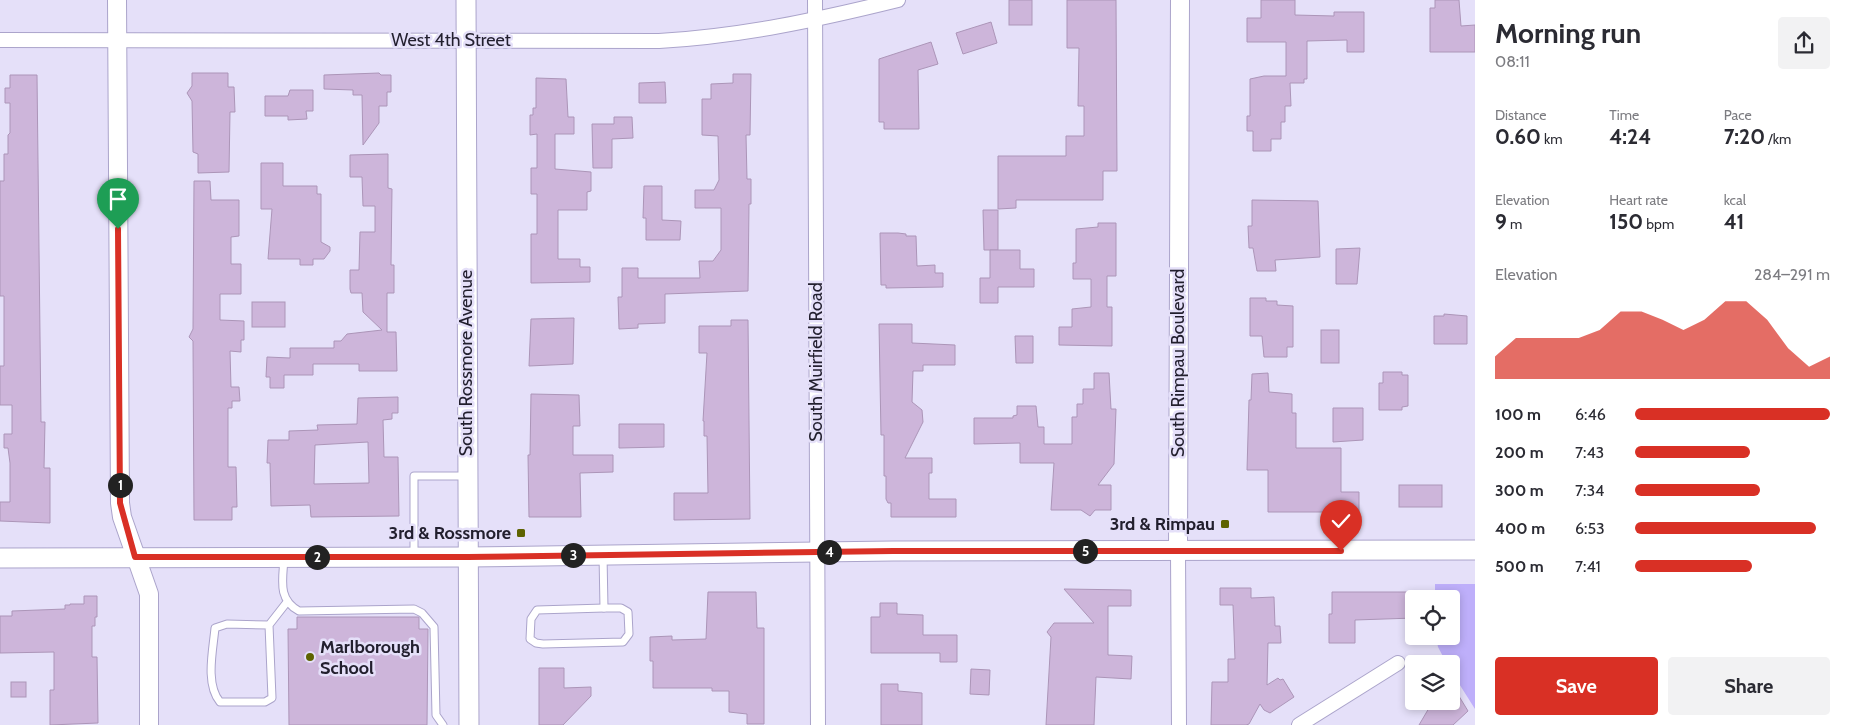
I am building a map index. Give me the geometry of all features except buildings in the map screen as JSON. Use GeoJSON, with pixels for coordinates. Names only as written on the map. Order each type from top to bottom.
{"type":"FeatureCollection","features":[{"type":"Feature","properties":{"kind":"main road","name":"South Rossmore Avenue"},"geometry":{"type":"LineString","coordinates":[[466,0],[469,725]]}},
{"type":"Feature","properties":{"kind":"main road"},"geometry":{"type":"LineString","coordinates":[[0,558],[468,557],[817,552],[1475,550]]}},
{"type":"Feature","properties":{"kind":"street"},"geometry":{"type":"LineString","coordinates":[[117,0],[120,503],[135,557],[149,594],[150,725]]}},
{"type":"Feature","properties":{"kind":"street","name":"South Muirfield Road"},"geometry":{"type":"LineString","coordinates":[[815,0],[818,725]]}},
{"type":"Feature","properties":{"kind":"street","name":"West 4th Street"},"geometry":{"type":"LineString","coordinates":[[0,40],[667,40],[742,33],[815,21],[898,0]]}},
{"type":"Feature","properties":{"kind":"street","name":"South Rimpau Boulevard"},"geometry":{"type":"LineString","coordinates":[[1180,0],[1178,552],[1180,725]]}},
{"type":"Feature","properties":{"kind":"street"},"geometry":{"type":"LineString","coordinates":[[1299,725],[1398,663]]}},
{"type":"Feature","properties":{"kind":"lane"},"geometry":{"type":"LineString","coordinates":[[414,557],[414,476],[467,476]]}},
{"type":"Feature","properties":{"kind":"lane"},"geometry":{"type":"LineString","coordinates":[[603,555],[604,608]]}},
{"type":"Feature","properties":{"kind":"lane"},"geometry":{"type":"LineString","coordinates":[[284,557],[283,592],[287,602],[300,611],[414,609],[422,613],[434,627],[436,715],[444,725]]}},
{"type":"Feature","properties":{"kind":"lane"},"geometry":{"type":"LineString","coordinates":[[269,624],[227,624],[215,628],[212,663],[214,695],[220,702],[266,702],[272,698],[269,624],[287,602]]}},
{"type":"Feature","properties":{"kind":"lane"},"geometry":{"type":"LineString","coordinates":[[604,608],[621,608],[628,612],[628,634],[623,642],[543,644],[536,643],[530,639],[531,619],[537,610],[604,608]]}},
{"type":"Feature","properties":{"kind":"shaded area"},"geometry":{"type":"Polygon","coordinates":[[[1435,584],[1475,584],[1475,709],[1460,685],[1460,655],[1442,655],[1438,645],[1460,645],[1460,590],[1435,590],[1435,584]]]}},
{"type":"Feature","properties":{"kind":"place","name":"3rd & Rimpau"},"geometry":{"type":"Point","coordinates":[1225,524]}},
{"type":"Feature","properties":{"kind":"place","name":"3rd & Rossmore"},"geometry":{"type":"Point","coordinates":[521,533]}},
{"type":"Feature","properties":{"kind":"place","name":"Marlborough School"},"geometry":{"type":"Point","coordinates":[310,657]}},
{"type":"Feature","properties":{"kind":"route"},"geometry":{"type":"LineString","coordinates":[[118,229],[120,503],[122,517],[135,557],[468,557],[893,551],[1341,551]]}}]}
